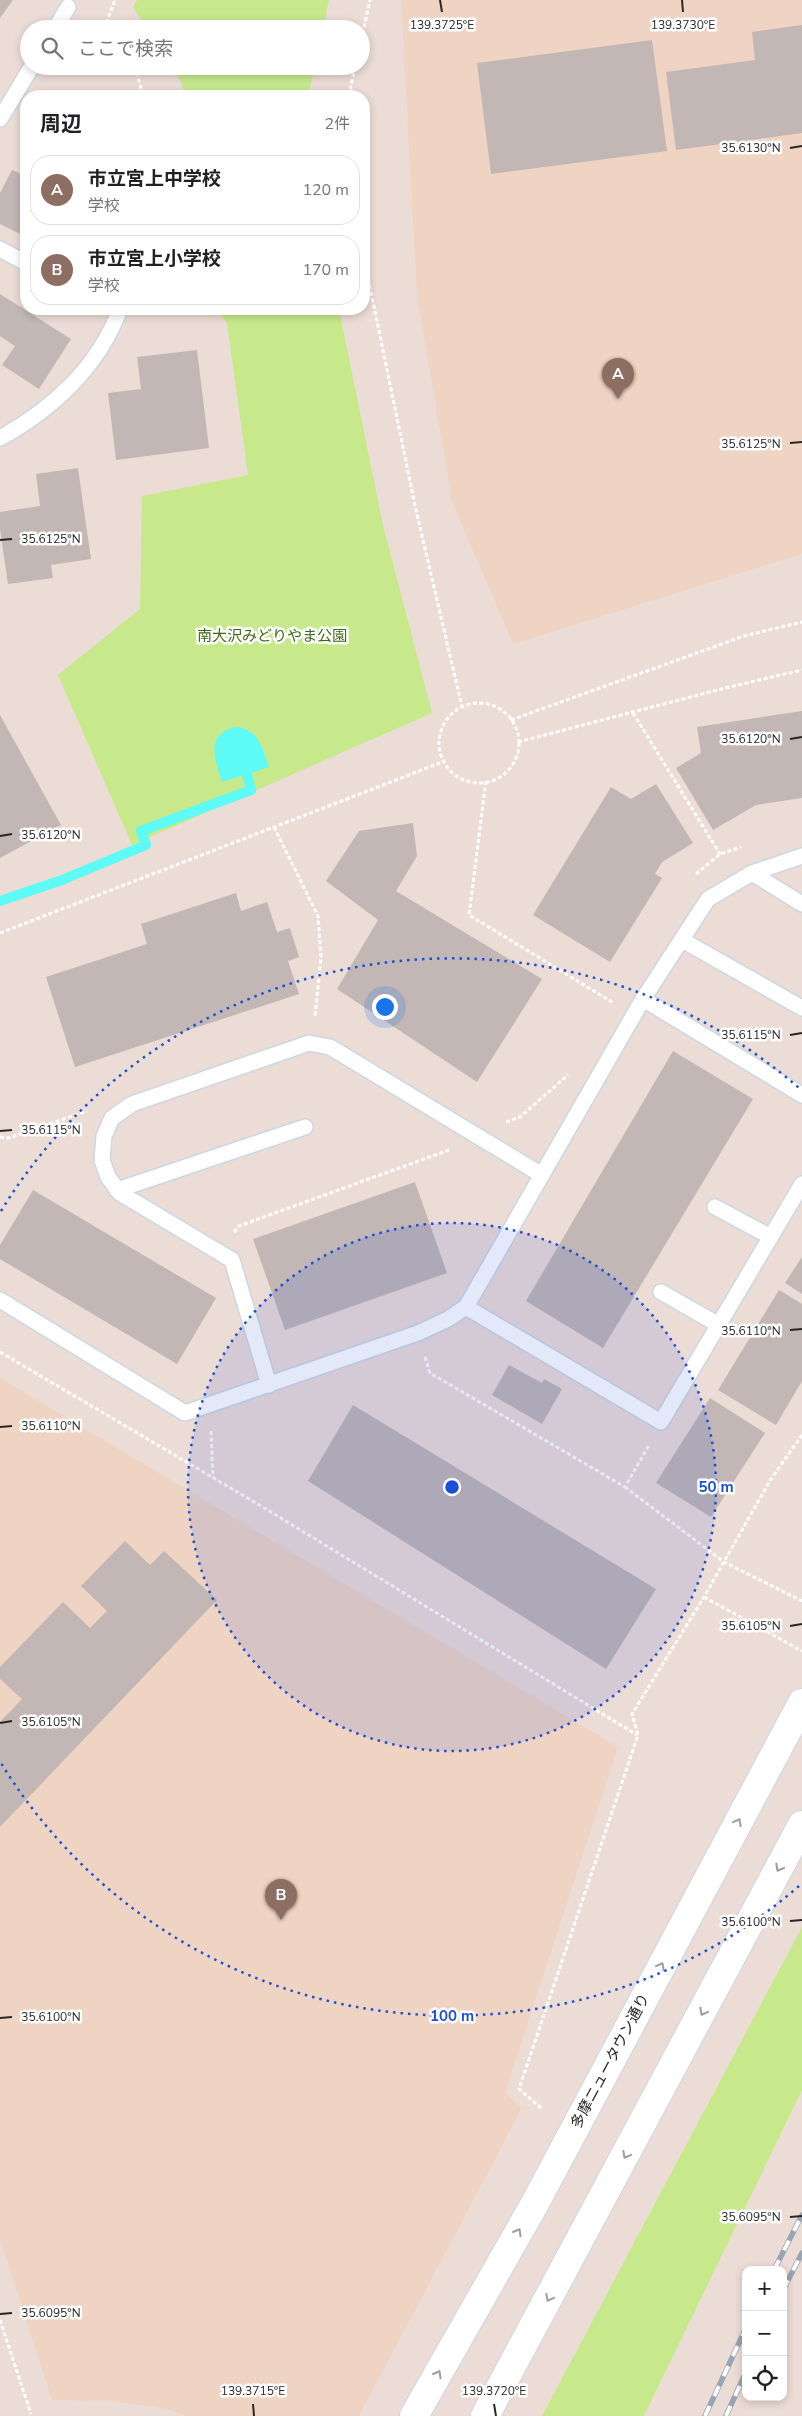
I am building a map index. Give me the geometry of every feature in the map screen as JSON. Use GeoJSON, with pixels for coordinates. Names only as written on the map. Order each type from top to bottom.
{"type":"FeatureCollection","features":[{"type":"Feature","properties":{"kind":"main road","name":"多摩ニュータウン通り"},"geometry":{"type":"LineString","coordinates":[[414,2416],[534,2205],[802,1703]]}},
{"type":"Feature","properties":{"kind":"main road"},"geometry":{"type":"LineString","coordinates":[[486,2416],[802,1826]]}},
{"type":"Feature","properties":{"kind":"lane"},"geometry":{"type":"LineString","coordinates":[[60,20],[68,7]]}},
{"type":"Feature","properties":{"kind":"lane"},"geometry":{"type":"LineString","coordinates":[[0,119],[27,75]]}},
{"type":"Feature","properties":{"kind":"lane"},"geometry":{"type":"LineString","coordinates":[[0,249],[20,260]]}},
{"type":"Feature","properties":{"kind":"lane"},"geometry":{"type":"LineString","coordinates":[[0,438],[18,429],[79,379],[107,337],[115,315]]}},
{"type":"Feature","properties":{"kind":"lane"},"geometry":{"type":"LineString","coordinates":[[0,1300],[185,1413],[418,1333],[448,1319],[466,1307],[643,999],[708,899],[752,873],[802,856]]}},
{"type":"Feature","properties":{"kind":"lane"},"geometry":{"type":"LineString","coordinates":[[752,873],[802,904]]}},
{"type":"Feature","properties":{"kind":"lane"},"geometry":{"type":"LineString","coordinates":[[682,940],[802,1008]]}},
{"type":"Feature","properties":{"kind":"lane"},"geometry":{"type":"LineString","coordinates":[[643,999],[802,1095]]}},
{"type":"Feature","properties":{"kind":"lane"},"geometry":{"type":"LineString","coordinates":[[269,1385],[232,1260],[117,1190],[108,1177],[102,1160],[104,1136],[112,1118],[132,1104],[312,1043],[330,1047],[542,1175]]}},
{"type":"Feature","properties":{"kind":"lane"},"geometry":{"type":"LineString","coordinates":[[117,1190],[305,1126]]}},
{"type":"Feature","properties":{"kind":"lane"},"geometry":{"type":"LineString","coordinates":[[466,1307],[661,1422],[802,1184]]}},
{"type":"Feature","properties":{"kind":"lane"},"geometry":{"type":"LineString","coordinates":[[715,1207],[770,1237]]}},
{"type":"Feature","properties":{"kind":"lane"},"geometry":{"type":"LineString","coordinates":[[661,1292],[719,1325]]}},
{"type":"Feature","properties":{"kind":"path"},"geometry":{"type":"LineString","coordinates":[[108,20],[116,0]]}},
{"type":"Feature","properties":{"kind":"path"},"geometry":{"type":"LineString","coordinates":[[366,20],[370,0]]}},
{"type":"Feature","properties":{"kind":"path"},"geometry":{"type":"LineString","coordinates":[[137,75],[142,90]]}},
{"type":"Feature","properties":{"kind":"path"},"geometry":{"type":"LineString","coordinates":[[350,90],[354,75]]}},
{"type":"Feature","properties":{"kind":"path"},"geometry":{"type":"LineString","coordinates":[[370,288],[416,510],[462,707]]}},
{"type":"Feature","properties":{"kind":"path"},"geometry":{"type":"LineString","coordinates":[[512,720],[744,636],[802,622]]}},
{"type":"Feature","properties":{"kind":"path"},"geometry":{"type":"LineString","coordinates":[[518,742],[802,670]]}},
{"type":"Feature","properties":{"kind":"path"},"geometry":{"type":"LineString","coordinates":[[468,704],[489,704],[507,713],[518,731],[518,753],[508,770],[490,782],[469,782],[451,772],[440,753],[440,733],[450,714],[462,707],[468,704]]}},
{"type":"Feature","properties":{"kind":"path"},"geometry":{"type":"LineString","coordinates":[[633,713],[720,854]]}},
{"type":"Feature","properties":{"kind":"path"},"geometry":{"type":"LineString","coordinates":[[0,933],[444,761]]}},
{"type":"Feature","properties":{"kind":"path"},"geometry":{"type":"LineString","coordinates":[[486,782],[469,915],[616,1004]]}},
{"type":"Feature","properties":{"kind":"path"},"geometry":{"type":"LineString","coordinates":[[274,827],[318,916],[321,957],[312,1043]]}},
{"type":"Feature","properties":{"kind":"path"},"geometry":{"type":"LineString","coordinates":[[500,1124],[520,1117],[568,1074]]}},
{"type":"Feature","properties":{"kind":"path"},"geometry":{"type":"LineString","coordinates":[[0,1137],[9,1138],[90,1110]]}},
{"type":"Feature","properties":{"kind":"path"},"geometry":{"type":"LineString","coordinates":[[217,1252],[239,1226],[451,1150]]}},
{"type":"Feature","properties":{"kind":"path"},"geometry":{"type":"LineString","coordinates":[[418,1333],[430,1373],[626,1488],[724,1562],[802,1601]]}},
{"type":"Feature","properties":{"kind":"path"},"geometry":{"type":"LineString","coordinates":[[0,1352],[213,1478],[638,1735]]}},
{"type":"Feature","properties":{"kind":"path"},"geometry":{"type":"LineString","coordinates":[[210,1405],[213,1478]]}},
{"type":"Feature","properties":{"kind":"path"},"geometry":{"type":"LineString","coordinates":[[626,1488],[661,1422]]}},
{"type":"Feature","properties":{"kind":"path"},"geometry":{"type":"LineString","coordinates":[[541,2108],[519,2089],[638,1735],[632,1714],[704,1597],[771,1479],[802,1435]]}},
{"type":"Feature","properties":{"kind":"path"},"geometry":{"type":"LineString","coordinates":[[704,1597],[802,1651]]}},
{"type":"Feature","properties":{"kind":"path"},"geometry":{"type":"LineString","coordinates":[[0,2320],[31,2414]]}},
{"type":"Feature","properties":{"kind":"shaded area"},"geometry":{"type":"Polygon","coordinates":[[[401,0],[802,0],[802,554],[513,644],[452,502],[417,296],[401,0]]]}},
{"type":"Feature","properties":{"kind":"shaded area"},"geometry":{"type":"Polygon","coordinates":[[[0,1378],[618,1747],[505,2093],[522,2108],[359,2416],[186,2416],[168,2409],[112,2401],[52,2400],[0,2239],[0,1378]]]}},
{"type":"Feature","properties":{"kind":"green space"},"geometry":{"type":"Polygon","coordinates":[[[137,0],[329,0],[325,20],[141,20],[133,7],[137,0]]]}},
{"type":"Feature","properties":{"kind":"green space"},"geometry":{"type":"Polygon","coordinates":[[[177,75],[313,75],[309,90],[183,90],[177,75]]]}},
{"type":"Feature","properties":{"kind":"green space","name":"南大沢みどりやま公園"},"geometry":{"type":"Polygon","coordinates":[[[220,315],[340,315],[383,525],[432,713],[132,845],[58,675],[140,609],[142,496],[248,475],[227,323],[220,315]]]}},
{"type":"Feature","properties":{"kind":"green space"},"geometry":{"type":"Polygon","coordinates":[[[802,1927],[802,2090],[644,2416],[542,2416],[802,1927]]]}},
{"type":"Feature","properties":{"kind":"water"},"geometry":{"type":"Polygon","coordinates":[[[238,727],[251,732],[256,737],[262,747],[269,767],[222,782],[215,756],[216,741],[220,734],[238,727]]]}},
{"type":"Feature","properties":{"kind":"building"},"geometry":{"type":"Polygon","coordinates":[[[0,0],[13,0],[0,18],[0,0]]]}},
{"type":"Feature","properties":{"kind":"building"},"geometry":{"type":"Polygon","coordinates":[[[802,25],[802,133],[676,150],[666,72],[755,60],[752,32],[802,25]]]}},
{"type":"Feature","properties":{"kind":"building"},"geometry":{"type":"Polygon","coordinates":[[[652,40],[667,151],[491,174],[477,63],[652,40]]]}},
{"type":"Feature","properties":{"kind":"building"},"geometry":{"type":"Polygon","coordinates":[[[12,170],[20,173],[20,234],[0,224],[0,193],[12,170]]]}},
{"type":"Feature","properties":{"kind":"building"},"geometry":{"type":"Polygon","coordinates":[[[0,294],[20,307],[20,315],[33,315],[71,339],[39,389],[2,365],[15,346],[0,336],[0,294]]]}},
{"type":"Feature","properties":{"kind":"building"},"geometry":{"type":"Polygon","coordinates":[[[197,350],[209,448],[116,460],[108,393],[141,389],[137,357],[197,350]]]}},
{"type":"Feature","properties":{"kind":"building"},"geometry":{"type":"Polygon","coordinates":[[[78,468],[91,559],[51,565],[53,578],[8,584],[0,529],[0,512],[40,506],[36,474],[78,468]]]}},
{"type":"Feature","properties":{"kind":"building"},"geometry":{"type":"Polygon","coordinates":[[[802,711],[802,798],[756,805],[713,830],[676,768],[701,753],[697,727],[802,711]]]}},
{"type":"Feature","properties":{"kind":"building"},"geometry":{"type":"Polygon","coordinates":[[[0,715],[61,825],[0,858],[0,715]]]}},
{"type":"Feature","properties":{"kind":"building"},"geometry":{"type":"Polygon","coordinates":[[[656,784],[693,843],[662,862],[655,874],[662,878],[610,962],[533,915],[611,787],[631,799],[656,784]]]}},
{"type":"Feature","properties":{"kind":"building"},"geometry":{"type":"Polygon","coordinates":[[[413,823],[417,856],[396,891],[542,979],[477,1082],[337,989],[378,920],[326,881],[359,831],[413,823]]]}},
{"type":"Feature","properties":{"kind":"building"},"geometry":{"type":"Polygon","coordinates":[[[236,893],[241,911],[267,902],[277,932],[290,928],[299,957],[288,961],[299,994],[75,1067],[46,977],[147,944],[141,924],[236,893]]]}},
{"type":"Feature","properties":{"kind":"building"},"geometry":{"type":"Polygon","coordinates":[[[673,1051],[753,1099],[603,1348],[526,1301],[673,1051]]]}},
{"type":"Feature","properties":{"kind":"building"},"geometry":{"type":"Polygon","coordinates":[[[415,1182],[447,1273],[285,1330],[253,1239],[415,1182]]]}},
{"type":"Feature","properties":{"kind":"building"},"geometry":{"type":"Polygon","coordinates":[[[33,1190],[216,1298],[177,1364],[0,1259],[0,1245],[33,1190]]]}},
{"type":"Feature","properties":{"kind":"building"},"geometry":{"type":"Polygon","coordinates":[[[802,1257],[802,1294],[785,1283],[802,1257]]]}},
{"type":"Feature","properties":{"kind":"building"},"geometry":{"type":"Polygon","coordinates":[[[779,1290],[802,1304],[802,1381],[776,1425],[718,1390],[779,1290]]]}},
{"type":"Feature","properties":{"kind":"building"},"geometry":{"type":"Polygon","coordinates":[[[509,1365],[542,1383],[544,1379],[562,1389],[542,1424],[492,1395],[509,1365]]]}},
{"type":"Feature","properties":{"kind":"building"},"geometry":{"type":"Polygon","coordinates":[[[710,1398],[765,1433],[711,1517],[656,1483],[710,1398]]]}},
{"type":"Feature","properties":{"kind":"building"},"geometry":{"type":"Polygon","coordinates":[[[353,1405],[656,1589],[606,1669],[308,1481],[353,1405]]]}},
{"type":"Feature","properties":{"kind":"building"},"geometry":{"type":"Polygon","coordinates":[[[125,1541],[150,1565],[164,1551],[217,1600],[0,1827],[0,1722],[22,1699],[0,1679],[0,1667],[63,1602],[90,1628],[107,1611],[81,1586],[125,1541]]]}},
{"type":"Feature","properties":{"kind":"waterway"},"geometry":{"type":"LineString","coordinates":[[0,901],[62,880],[146,845],[141,831],[251,790],[247,774]]}},
{"type":"Feature","properties":{"kind":"railway"},"geometry":{"type":"LineString","coordinates":[[776,2266],[802,2215]]}},
{"type":"Feature","properties":{"kind":"railway"},"geometry":{"type":"LineString","coordinates":[[787,2282],[802,2253]]}},
{"type":"Feature","properties":{"kind":"railway"},"geometry":{"type":"LineString","coordinates":[[705,2416],[742,2337]]}},
{"type":"Feature","properties":{"kind":"railway"},"geometry":{"type":"LineString","coordinates":[[726,2416],[742,2381]]}},
{"type":"Feature","properties":{"kind":"place","name":"市立宮上中学校"},"geometry":{"type":"Point","coordinates":[618,399]}},
{"type":"Feature","properties":{"kind":"place","name":"市立宮上小学校"},"geometry":{"type":"Point","coordinates":[281,1920]}}]}
